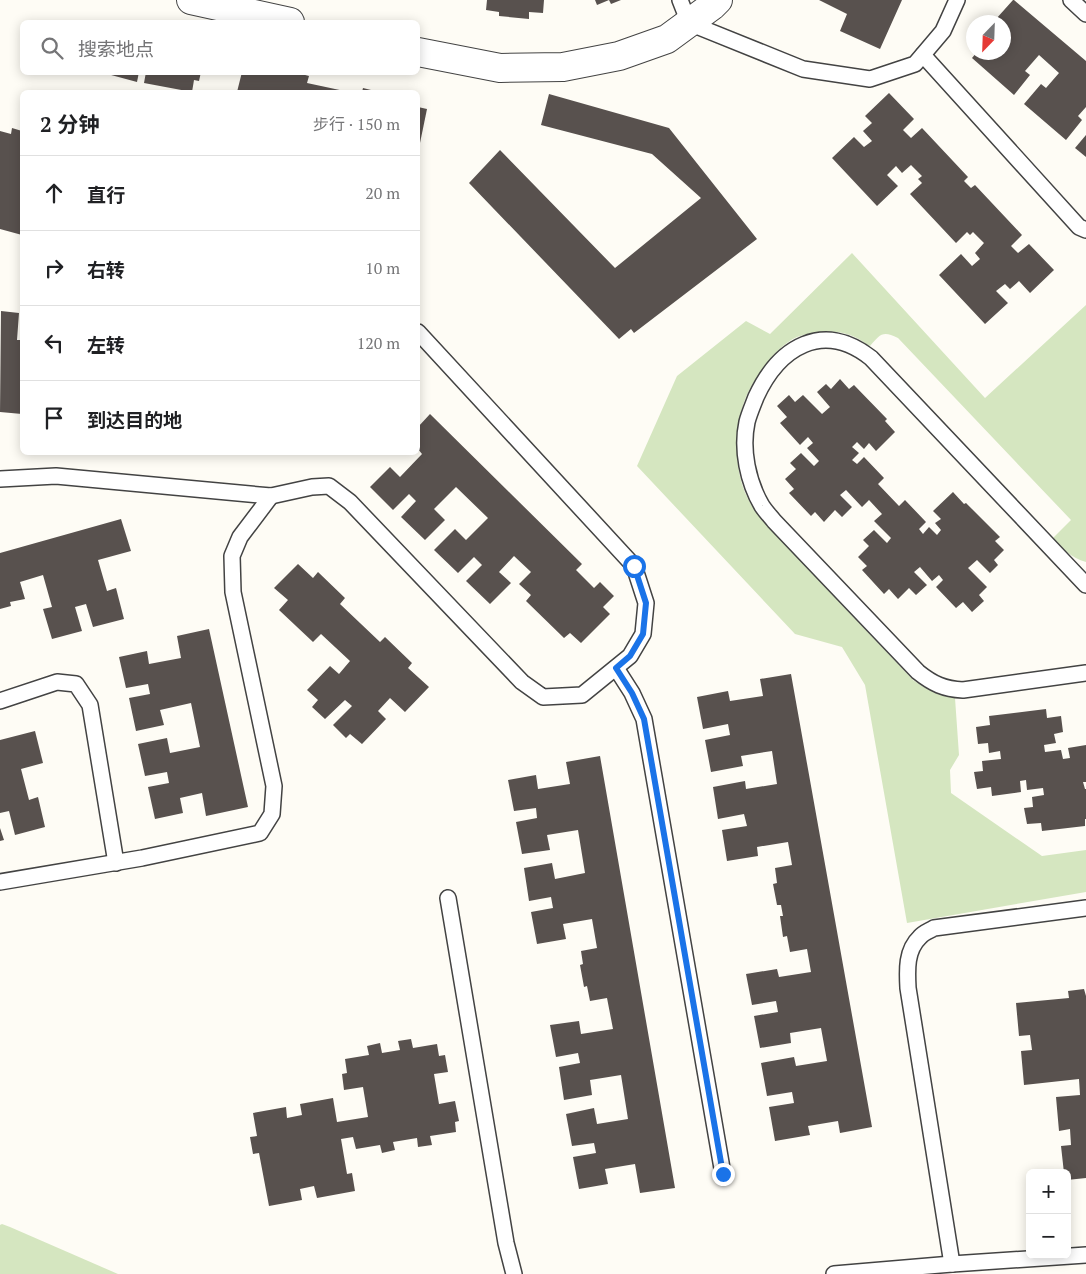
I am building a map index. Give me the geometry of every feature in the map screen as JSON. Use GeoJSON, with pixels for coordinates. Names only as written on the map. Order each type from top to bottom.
{"type":"FeatureCollection","features":[{"type":"Feature","properties":{"kind":"street"},"geometry":{"type":"LineString","coordinates":[[190,0],[281,20]]}},
{"type":"Feature","properties":{"kind":"street"},"geometry":{"type":"LineString","coordinates":[[420,52],[500,68],[563,67],[619,56],[668,39],[685,12],[712,6],[718,0]]}},
{"type":"Feature","properties":{"kind":"lane"},"geometry":{"type":"LineString","coordinates":[[685,12],[803,69],[870,79],[915,64],[944,31],[957,0]]}},
{"type":"Feature","properties":{"kind":"lane"},"geometry":{"type":"LineString","coordinates":[[1071,0],[1086,14]]}},
{"type":"Feature","properties":{"kind":"lane"},"geometry":{"type":"LineString","coordinates":[[923,55],[1079,228],[1086,230]]}},
{"type":"Feature","properties":{"kind":"lane"},"geometry":{"type":"LineString","coordinates":[[0,479],[56,476],[271,496],[312,487],[329,486],[350,502],[522,682],[543,697],[582,695],[630,656],[643,634],[646,603],[634,566],[420,334]]}},
{"type":"Feature","properties":{"kind":"lane"},"geometry":{"type":"LineString","coordinates":[[1086,585],[871,358],[861,350],[850,344],[838,341],[822,340],[806,343],[783,359],[762,385],[747,422],[745,440],[746,459],[751,484],[763,507],[774,521],[918,672],[938,685],[950,689],[963,690],[1086,673]]}},
{"type":"Feature","properties":{"kind":"lane"},"geometry":{"type":"LineString","coordinates":[[0,882],[116,863],[260,834],[272,814],[274,786],[233,592],[232,556],[240,537],[271,496]]}},
{"type":"Feature","properties":{"kind":"lane"},"geometry":{"type":"LineString","coordinates":[[616,668],[632,693],[644,719],[723,1174]]}},
{"type":"Feature","properties":{"kind":"lane"},"geometry":{"type":"LineString","coordinates":[[0,701],[57,682],[76,684],[90,705],[116,863]]}},
{"type":"Feature","properties":{"kind":"lane"},"geometry":{"type":"LineString","coordinates":[[448,898],[506,1243],[514,1274]]}},
{"type":"Feature","properties":{"kind":"lane"},"geometry":{"type":"LineString","coordinates":[[952,1264],[908,988],[908,960],[912,948],[919,937],[934,928],[1086,908]]}},
{"type":"Feature","properties":{"kind":"lane"},"geometry":{"type":"LineString","coordinates":[[834,1274],[931,1270],[952,1264],[1086,1255]]}},
{"type":"Feature","properties":{"kind":"green space"},"geometry":{"type":"Polygon","coordinates":[[[852,253],[985,398],[1086,305],[1086,562],[1072,556],[1053,538],[1071,520],[898,338],[888,334],[876,339],[870,346],[857,338],[843,333],[812,333],[797,337],[781,347],[767,363],[746,397],[738,430],[737,454],[740,476],[745,492],[749,501],[765,523],[913,680],[933,692],[955,698],[959,755],[950,770],[951,793],[1042,856],[1086,850],[1086,892],[907,923],[865,685],[842,647],[795,634],[637,466],[677,376],[746,321],[770,334],[852,253]]]}},
{"type":"Feature","properties":{"kind":"green space"},"geometry":{"type":"Polygon","coordinates":[[[2,1224],[118,1274],[0,1274],[0,1225],[2,1224]]]}},
{"type":"Feature","properties":{"kind":"building"},"geometry":{"type":"Polygon","coordinates":[[[487,0],[544,0],[543,13],[529,12],[529,19],[499,16],[499,12],[486,10],[487,0]]]}},
{"type":"Feature","properties":{"kind":"building"},"geometry":{"type":"Polygon","coordinates":[[[595,0],[609,0],[597,5],[595,0]]]}},
{"type":"Feature","properties":{"kind":"building"},"geometry":{"type":"Polygon","coordinates":[[[609,0],[621,0],[611,4],[609,0]]]}},
{"type":"Feature","properties":{"kind":"building"},"geometry":{"type":"Polygon","coordinates":[[[819,0],[902,0],[880,49],[840,31],[847,14],[819,0]]]}},
{"type":"Feature","properties":{"kind":"building"},"geometry":{"type":"Polygon","coordinates":[[[1014,0],[1086,61],[1086,107],[1078,116],[1082,120],[1066,140],[1024,104],[1041,84],[1046,88],[1059,73],[1039,55],[1025,71],[1030,75],[1014,95],[974,60],[1011,60],[1011,15],[1000,15],[1014,0]]]}},
{"type":"Feature","properties":{"kind":"building"},"geometry":{"type":"Polygon","coordinates":[[[111,75],[138,75],[137,82],[111,75]]]}},
{"type":"Feature","properties":{"kind":"building"},"geometry":{"type":"Polygon","coordinates":[[[145,75],[200,75],[199,81],[194,80],[192,90],[181,90],[144,83],[145,75]]]}},
{"type":"Feature","properties":{"kind":"building"},"geometry":{"type":"Polygon","coordinates":[[[241,75],[305,75],[309,76],[307,83],[340,90],[238,90],[241,75]]]}},
{"type":"Feature","properties":{"kind":"building"},"geometry":{"type":"Polygon","coordinates":[[[889,93],[914,119],[903,130],[911,138],[922,128],[968,177],[964,181],[971,188],[975,185],[1022,235],[1011,246],[1018,253],[1029,244],[1054,270],[1030,293],[1019,281],[1010,289],[1005,284],[996,291],[1008,303],[985,324],[939,275],[961,254],[972,266],[980,259],[975,253],[984,243],[973,232],[970,235],[967,232],[956,243],[910,194],[922,183],[918,179],[922,176],[911,165],[902,173],[896,166],[887,175],[898,186],[877,206],[832,158],[854,137],[864,147],[872,141],[863,131],[872,123],[865,116],[889,93]]]}},
{"type":"Feature","properties":{"kind":"building"},"geometry":{"type":"Polygon","coordinates":[[[549,94],[669,128],[757,239],[634,333],[631,329],[619,339],[469,183],[500,150],[615,268],[701,198],[652,154],[541,125],[549,94]]]}},
{"type":"Feature","properties":{"kind":"building"},"geometry":{"type":"Polygon","coordinates":[[[420,107],[427,109],[420,143],[420,107]]]}},
{"type":"Feature","properties":{"kind":"building"},"geometry":{"type":"Polygon","coordinates":[[[12,128],[20,130],[20,234],[0,229],[0,131],[11,134],[12,128]]]}},
{"type":"Feature","properties":{"kind":"building"},"geometry":{"type":"Polygon","coordinates":[[[1086,135],[1086,157],[1075,148],[1086,135]]]}},
{"type":"Feature","properties":{"kind":"building"},"geometry":{"type":"Polygon","coordinates":[[[1,311],[19,313],[17,340],[20,340],[20,414],[0,412],[1,311]]]}},
{"type":"Feature","properties":{"kind":"building"},"geometry":{"type":"Polygon","coordinates":[[[840,379],[849,389],[854,385],[887,419],[885,421],[895,432],[876,451],[869,443],[864,449],[857,442],[852,447],[859,453],[852,460],[857,464],[864,457],[884,478],[878,484],[899,506],[905,500],[926,522],[919,529],[923,534],[929,527],[937,535],[941,530],[935,523],[941,519],[933,511],[953,492],[1000,537],[995,541],[1004,550],[994,560],[998,565],[990,573],[977,560],[968,568],[987,587],[979,595],[984,601],[972,612],[963,602],[956,608],[936,587],[943,580],[939,575],[932,581],[920,567],[914,572],[927,585],[916,595],[909,588],[898,599],[889,589],[884,594],[862,570],[867,566],[858,557],[869,546],[863,540],[874,530],[887,543],[891,538],[874,521],[882,514],[869,500],[862,507],[846,490],[840,495],[852,507],[842,517],[835,510],[824,522],[815,512],[811,516],[789,493],[794,489],[785,479],[796,469],[790,463],[801,453],[814,466],[819,461],[807,448],[813,443],[808,437],[800,445],[780,423],[787,417],[777,406],[789,395],[795,402],[803,395],[822,414],[830,407],[817,392],[826,384],[831,389],[840,379]]]}},
{"type":"Feature","properties":{"kind":"building"},"geometry":{"type":"Polygon","coordinates":[[[430,414],[582,564],[576,570],[594,588],[600,582],[614,596],[603,607],[610,614],[581,643],[570,633],[564,638],[526,601],[531,595],[519,584],[531,572],[514,556],[499,572],[511,583],[490,604],[466,581],[482,565],[474,557],[458,573],[434,550],[455,529],[466,540],[488,518],[456,487],[434,509],[445,520],[425,540],[401,517],[416,501],[409,494],[393,510],[370,487],[390,467],[400,477],[422,454],[420,452],[420,425],[430,414]]]}},
{"type":"Feature","properties":{"kind":"building"},"geometry":{"type":"Polygon","coordinates":[[[121,519],[131,551],[98,560],[107,591],[116,588],[124,619],[93,627],[86,604],[75,607],[82,631],[52,639],[43,609],[52,607],[43,575],[20,582],[25,599],[10,602],[11,606],[0,609],[0,553],[121,519]]]}},
{"type":"Feature","properties":{"kind":"building"},"geometry":{"type":"Polygon","coordinates":[[[298,564],[313,578],[318,572],[345,598],[340,604],[380,642],[385,637],[412,663],[408,668],[429,687],[405,712],[390,698],[378,711],[386,719],[362,744],[350,734],[346,738],[333,725],[352,706],[345,700],[325,719],[312,707],[318,700],[307,690],[330,666],[339,674],[350,661],[321,634],[313,642],[279,610],[288,600],[274,588],[298,564]]]}},
{"type":"Feature","properties":{"kind":"building"},"geometry":{"type":"Polygon","coordinates":[[[209,629],[248,807],[206,816],[202,793],[180,798],[183,813],[155,819],[148,787],[169,783],[167,772],[145,776],[138,744],[167,738],[170,753],[200,747],[191,703],[160,710],[164,725],[136,731],[129,698],[150,694],[148,684],[126,688],[119,657],[147,651],[149,664],[181,658],[177,636],[209,629]]]}},
{"type":"Feature","properties":{"kind":"building"},"geometry":{"type":"Polygon","coordinates":[[[791,674],[872,1127],[840,1133],[838,1121],[808,1126],[810,1135],[775,1141],[769,1107],[794,1103],[792,1092],[767,1096],[761,1063],[794,1057],[796,1066],[827,1061],[821,1028],[790,1033],[791,1043],[760,1048],[754,1016],[778,1012],[776,1001],[752,1005],[746,974],[777,969],[779,977],[811,972],[807,949],[790,952],[787,936],[783,937],[780,916],[783,916],[781,905],[777,905],[773,884],[777,883],[775,868],[792,865],[788,842],[757,847],[758,856],[727,861],[722,830],[747,826],[744,814],[718,819],[713,787],[745,781],[746,789],[777,784],[772,751],[741,756],[743,766],[711,772],[705,740],[730,735],[728,724],[703,729],[697,697],[728,691],[730,701],[763,696],[760,679],[791,674]]]}},
{"type":"Feature","properties":{"kind":"building"},"geometry":{"type":"Polygon","coordinates":[[[1046,709],[1047,718],[1061,716],[1063,732],[1054,734],[1056,743],[1044,745],[1045,752],[1061,750],[1063,759],[1070,758],[1068,748],[1086,745],[1086,782],[1083,782],[1086,789],[1085,826],[1042,831],[1041,823],[1027,824],[1024,808],[1033,807],[1032,797],[1044,795],[1043,788],[1027,790],[1026,780],[1020,781],[1021,792],[992,796],[991,787],[977,789],[974,772],[983,771],[982,761],[1001,759],[1000,751],[989,753],[988,743],[978,744],[976,727],[990,725],[989,716],[1046,709]]]}},
{"type":"Feature","properties":{"kind":"building"},"geometry":{"type":"Polygon","coordinates":[[[35,731],[43,763],[21,769],[29,800],[38,797],[45,827],[15,835],[9,811],[0,813],[0,740],[35,731]]]}},
{"type":"Feature","properties":{"kind":"building"},"geometry":{"type":"Polygon","coordinates":[[[600,756],[675,1188],[640,1193],[635,1164],[605,1169],[608,1184],[579,1189],[573,1157],[596,1153],[594,1143],[572,1146],[566,1114],[594,1108],[597,1124],[628,1119],[621,1075],[590,1080],[592,1095],[564,1100],[559,1067],[580,1063],[578,1053],[556,1057],[550,1025],[579,1021],[581,1034],[613,1029],[607,998],[590,1001],[587,986],[584,987],[580,965],[583,964],[581,951],[597,948],[592,919],[563,924],[566,939],[537,944],[531,912],[553,908],[551,897],[529,901],[524,868],[552,863],[555,879],[585,873],[578,830],[547,835],[550,850],[522,854],[516,822],[537,818],[536,808],[514,811],[508,780],[536,775],[538,789],[570,784],[566,762],[600,756]]]}},
{"type":"Feature","properties":{"kind":"building"},"geometry":{"type":"Polygon","coordinates":[[[0,828],[4,840],[0,841],[0,828]]]}},
{"type":"Feature","properties":{"kind":"building"},"geometry":{"type":"Polygon","coordinates":[[[1084,989],[1086,996],[1086,1178],[1071,1180],[1071,1169],[1064,1169],[1061,1146],[1071,1145],[1070,1129],[1059,1131],[1056,1097],[1080,1095],[1079,1079],[1024,1085],[1021,1051],[1032,1050],[1030,1035],[1019,1036],[1016,1003],[1069,998],[1068,991],[1084,989]]]}},
{"type":"Feature","properties":{"kind":"building"},"geometry":{"type":"Polygon","coordinates":[[[411,1039],[413,1048],[437,1044],[439,1056],[445,1055],[448,1072],[434,1074],[439,1104],[455,1101],[459,1121],[455,1122],[456,1132],[430,1136],[432,1145],[418,1147],[417,1138],[393,1142],[395,1150],[382,1153],[380,1145],[356,1149],[353,1137],[341,1139],[347,1174],[352,1173],[355,1191],[317,1198],[314,1186],[300,1189],[302,1200],[269,1206],[259,1153],[253,1154],[250,1137],[257,1136],[253,1113],[286,1107],[287,1118],[302,1115],[300,1104],[333,1098],[337,1122],[368,1117],[363,1087],[344,1090],[342,1074],[347,1073],[345,1059],[369,1055],[367,1046],[380,1043],[382,1053],[400,1050],[398,1041],[411,1039]]]}},
{"type":"Feature","properties":{"kind":"route"},"geometry":{"type":"LineString","coordinates":[[634,566],[646,603],[643,634],[630,656],[616,668],[632,693],[644,719],[723,1174]]}}]}
